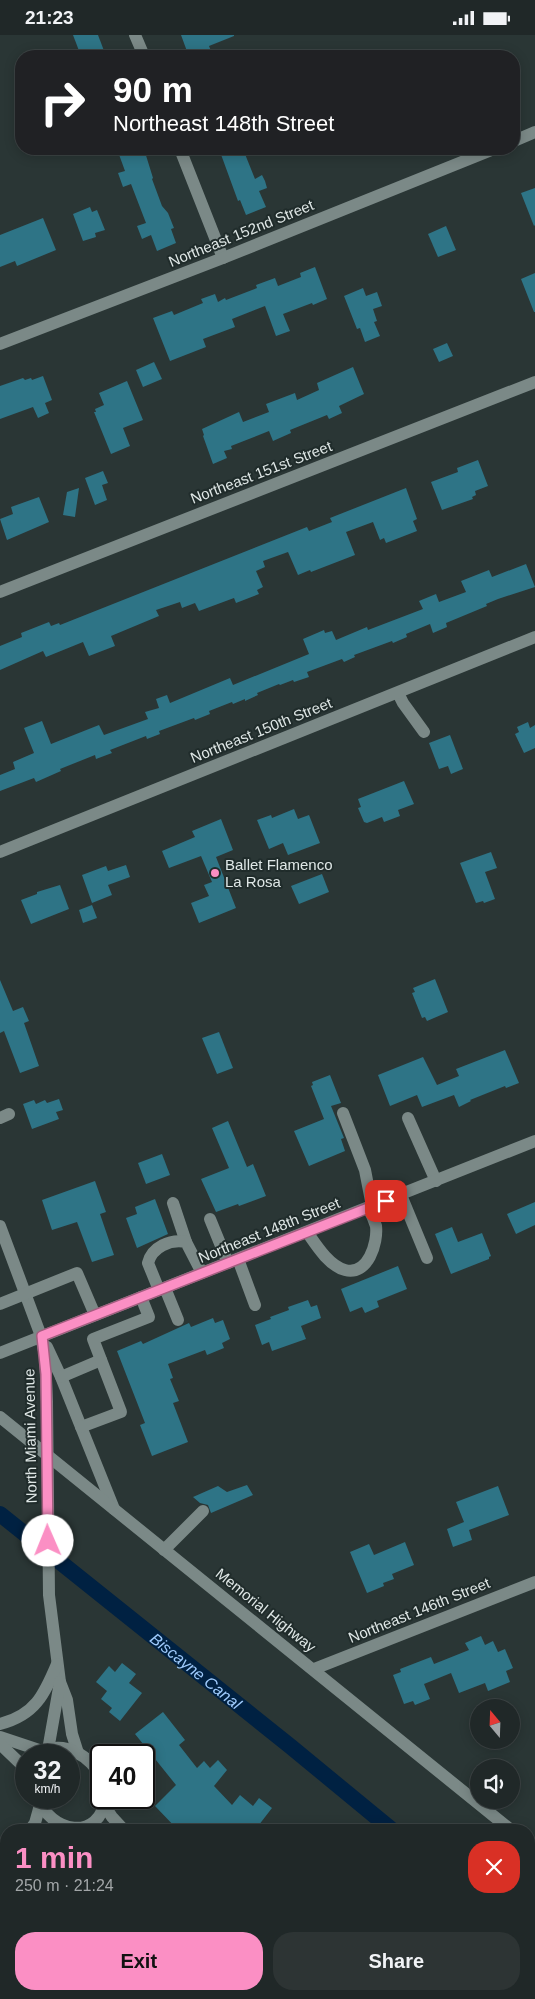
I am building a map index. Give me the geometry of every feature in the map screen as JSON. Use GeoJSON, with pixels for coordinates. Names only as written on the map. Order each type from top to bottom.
{"type":"FeatureCollection","features":[{"type":"Feature","properties":{"kind":"street"},"geometry":{"type":"LineString","coordinates":[[135,35],[141,50]]}},
{"type":"Feature","properties":{"kind":"street"},"geometry":{"type":"LineString","coordinates":[[520,138],[535,132]]}},
{"type":"Feature","properties":{"kind":"street"},"geometry":{"type":"LineString","coordinates":[[182,155],[223,258]]}},
{"type":"Feature","properties":{"kind":"street","name":"Northeast 152nd Street"},"geometry":{"type":"LineString","coordinates":[[0,344],[223,258],[479,155]]}},
{"type":"Feature","properties":{"kind":"street","name":"Northeast 151st Street"},"geometry":{"type":"LineString","coordinates":[[0,592],[535,382]]}},
{"type":"Feature","properties":{"kind":"street","name":"Northeast 150th Street"},"geometry":{"type":"LineString","coordinates":[[0,852],[535,637]]}},
{"type":"Feature","properties":{"kind":"street"},"geometry":{"type":"LineString","coordinates":[[398,693],[424,732]]}},
{"type":"Feature","properties":{"kind":"street"},"geometry":{"type":"LineString","coordinates":[[307,1232],[315,1245],[336,1266],[346,1270],[361,1267],[369,1259],[376,1239],[376,1226],[370,1207],[365,1170],[344,1113]]}},
{"type":"Feature","properties":{"kind":"street"},"geometry":{"type":"LineString","coordinates":[[408,1118],[436,1181]]}},
{"type":"Feature","properties":{"kind":"street","name":"Northeast 148th Street"},"geometry":{"type":"LineString","coordinates":[[0,1353],[535,1141]]}},
{"type":"Feature","properties":{"kind":"street"},"geometry":{"type":"LineString","coordinates":[[400,1195],[426,1257]]}},
{"type":"Feature","properties":{"kind":"street"},"geometry":{"type":"LineString","coordinates":[[173,1203],[186,1243],[202,1273]]}},
{"type":"Feature","properties":{"kind":"street"},"geometry":{"type":"LineString","coordinates":[[210,1219],[255,1305]]}},
{"type":"Feature","properties":{"kind":"street","name":"North Miami Avenue"},"geometry":{"type":"LineString","coordinates":[[0,1226],[42,1336],[46,1374],[49,1595],[60,1682],[68,1700],[72,1734],[75,1744]]}},
{"type":"Feature","properties":{"kind":"street"},"geometry":{"type":"LineString","coordinates":[[178,1320],[148,1263],[152,1251],[172,1242],[186,1243]]}},
{"type":"Feature","properties":{"kind":"street"},"geometry":{"type":"LineString","coordinates":[[0,1304],[77,1273],[95,1315]]}},
{"type":"Feature","properties":{"kind":"street"},"geometry":{"type":"LineString","coordinates":[[81,1427],[121,1412],[92,1339],[149,1317],[141,1297]]}},
{"type":"Feature","properties":{"kind":"street"},"geometry":{"type":"LineString","coordinates":[[42,1336],[61,1377],[115,1510]]}},
{"type":"Feature","properties":{"kind":"street"},"geometry":{"type":"LineString","coordinates":[[61,1377],[101,1360]]}},
{"type":"Feature","properties":{"kind":"street","name":"Memorial Highway"},"geometry":{"type":"LineString","coordinates":[[0,1417],[504,1824]]}},
{"type":"Feature","properties":{"kind":"street"},"geometry":{"type":"LineString","coordinates":[[164,1549],[203,1511]]}},
{"type":"Feature","properties":{"kind":"street","name":"Northeast 146th Street"},"geometry":{"type":"LineString","coordinates":[[314,1669],[535,1582]]}},
{"type":"Feature","properties":{"kind":"street"},"geometry":{"type":"LineString","coordinates":[[0,1724],[22,1716],[37,1703],[44,1693],[57,1664]]}},
{"type":"Feature","properties":{"kind":"street","name":"North Miami Avenue"},"geometry":{"type":"LineString","coordinates":[[47,1744],[60,1682]]}},
{"type":"Feature","properties":{"kind":"street"},"geometry":{"type":"LineString","coordinates":[[0,1737],[21,1744]]}},
{"type":"Feature","properties":{"kind":"street"},"geometry":{"type":"LineString","coordinates":[[0,1744],[15,1758]]}},
{"type":"Feature","properties":{"kind":"street"},"geometry":{"type":"LineString","coordinates":[[34,1824],[38,1809]]}},
{"type":"Feature","properties":{"kind":"street"},"geometry":{"type":"LineString","coordinates":[[45,1809],[60,1824]]}},
{"type":"Feature","properties":{"kind":"street"},"geometry":{"type":"LineString","coordinates":[[94,1824],[98,1820],[102,1809]]}},
{"type":"Feature","properties":{"kind":"street"},"geometry":{"type":"LineString","coordinates":[[108,1809],[112,1817],[118,1824]]}},
{"type":"Feature","properties":{"kind":"building"},"geometry":{"type":"Polygon","coordinates":[[[73,35],[98,35],[104,50],[79,50],[73,35]]]}},
{"type":"Feature","properties":{"kind":"building"},"geometry":{"type":"Polygon","coordinates":[[[181,35],[234,35],[209,46],[211,50],[187,50],[181,35]]]}},
{"type":"Feature","properties":{"kind":"building"},"geometry":{"type":"Polygon","coordinates":[[[119,155],[146,155],[162,206],[168,213],[174,228],[171,229],[176,243],[157,251],[151,235],[142,239],[137,226],[146,223],[131,184],[123,187],[118,173],[125,171],[119,155]]]}},
{"type":"Feature","properties":{"kind":"building"},"geometry":{"type":"Polygon","coordinates":[[[221,155],[245,155],[255,179],[262,175],[265,181],[267,188],[259,191],[266,207],[246,215],[240,200],[238,201],[221,155]]]}},
{"type":"Feature","properties":{"kind":"building"},"geometry":{"type":"Polygon","coordinates":[[[535,188],[535,225],[534,226],[521,193],[535,188]]]}},
{"type":"Feature","properties":{"kind":"building"},"geometry":{"type":"Polygon","coordinates":[[[90,207],[92,212],[97,210],[105,230],[95,233],[96,237],[83,241],[73,214],[90,207]]]}},
{"type":"Feature","properties":{"kind":"building"},"geometry":{"type":"Polygon","coordinates":[[[43,218],[56,250],[17,266],[15,261],[0,267],[0,235],[43,218]]]}},
{"type":"Feature","properties":{"kind":"building"},"geometry":{"type":"Polygon","coordinates":[[[446,226],[456,250],[438,257],[428,234],[446,226]]]}},
{"type":"Feature","properties":{"kind":"building"},"geometry":{"type":"Polygon","coordinates":[[[315,267],[327,299],[283,314],[290,331],[276,336],[265,306],[232,319],[235,327],[203,339],[206,347],[170,361],[153,318],[172,311],[174,315],[203,303],[201,299],[215,294],[218,302],[225,298],[226,300],[257,288],[256,285],[275,278],[278,286],[301,277],[300,273],[315,267]]]}},
{"type":"Feature","properties":{"kind":"building"},"geometry":{"type":"Polygon","coordinates":[[[535,273],[535,312],[534,312],[521,279],[535,273]]]}},
{"type":"Feature","properties":{"kind":"building"},"geometry":{"type":"Polygon","coordinates":[[[363,288],[366,296],[377,292],[382,306],[373,309],[377,321],[374,322],[380,336],[365,342],[360,328],[357,329],[344,296],[363,288]]]}},
{"type":"Feature","properties":{"kind":"building"},"geometry":{"type":"Polygon","coordinates":[[[447,343],[453,356],[439,362],[433,349],[447,343]]]}},
{"type":"Feature","properties":{"kind":"building"},"geometry":{"type":"Polygon","coordinates":[[[154,362],[162,379],[143,387],[136,370],[154,362]]]}},
{"type":"Feature","properties":{"kind":"building"},"geometry":{"type":"Polygon","coordinates":[[[353,367],[364,394],[339,406],[342,413],[329,419],[327,415],[290,430],[291,433],[273,441],[269,431],[231,446],[232,449],[224,451],[227,458],[213,464],[202,429],[239,412],[243,422],[269,412],[266,404],[295,393],[297,400],[319,390],[317,383],[353,367]]]}},
{"type":"Feature","properties":{"kind":"building"},"geometry":{"type":"Polygon","coordinates":[[[43,376],[52,400],[45,403],[49,413],[38,418],[33,407],[0,419],[0,386],[23,378],[25,380],[31,378],[32,380],[43,376]]]}},
{"type":"Feature","properties":{"kind":"building"},"geometry":{"type":"Polygon","coordinates":[[[127,381],[143,420],[123,428],[130,446],[111,454],[94,412],[96,412],[95,409],[104,405],[99,393],[127,381]]]}},
{"type":"Feature","properties":{"kind":"building"},"geometry":{"type":"Polygon","coordinates":[[[478,460],[488,486],[475,491],[476,495],[472,497],[473,499],[442,510],[431,482],[458,472],[457,468],[478,460]]]}},
{"type":"Feature","properties":{"kind":"building"},"geometry":{"type":"Polygon","coordinates":[[[103,471],[108,483],[102,485],[107,500],[95,505],[85,478],[103,471]]]}},
{"type":"Feature","properties":{"kind":"building"},"geometry":{"type":"Polygon","coordinates":[[[79,488],[75,517],[63,515],[67,492],[79,488]]]}},
{"type":"Feature","properties":{"kind":"building"},"geometry":{"type":"Polygon","coordinates":[[[406,488],[417,519],[413,521],[417,531],[386,543],[384,538],[380,540],[373,522],[346,532],[355,555],[311,572],[310,570],[298,575],[288,552],[263,561],[265,567],[256,571],[263,587],[257,590],[259,594],[236,603],[234,598],[199,611],[195,603],[182,608],[180,602],[156,610],[159,616],[111,636],[115,646],[89,656],[83,642],[46,657],[43,651],[0,670],[0,646],[22,637],[21,633],[49,622],[51,626],[59,623],[60,625],[307,527],[309,531],[332,522],[330,518],[406,488]]]}},
{"type":"Feature","properties":{"kind":"building"},"geometry":{"type":"Polygon","coordinates":[[[39,497],[49,522],[7,540],[0,519],[13,514],[11,507],[39,497]]]}},
{"type":"Feature","properties":{"kind":"building"},"geometry":{"type":"Polygon","coordinates":[[[526,564],[535,587],[486,604],[487,606],[446,623],[447,627],[433,633],[430,624],[406,634],[407,637],[393,643],[392,641],[354,655],[355,657],[344,662],[342,659],[307,672],[309,677],[279,684],[257,693],[258,695],[245,701],[245,699],[233,704],[232,702],[209,711],[210,714],[195,720],[194,718],[159,731],[160,734],[147,739],[146,736],[110,750],[112,753],[96,759],[95,755],[60,769],[61,771],[36,782],[34,778],[0,791],[0,775],[15,769],[13,762],[34,753],[24,728],[42,721],[51,744],[99,725],[104,735],[148,719],[145,712],[159,708],[156,699],[167,695],[170,703],[230,678],[233,685],[309,654],[303,639],[324,630],[325,633],[332,631],[336,640],[367,627],[368,630],[423,609],[419,601],[436,594],[439,602],[466,592],[461,581],[489,570],[492,577],[526,564]]]}},
{"type":"Feature","properties":{"kind":"building"},"geometry":{"type":"Polygon","coordinates":[[[528,722],[530,728],[535,725],[535,748],[524,753],[515,734],[519,732],[517,727],[528,722]]]}},
{"type":"Feature","properties":{"kind":"building"},"geometry":{"type":"Polygon","coordinates":[[[450,735],[463,769],[451,774],[448,766],[439,769],[429,743],[450,735]]]}},
{"type":"Feature","properties":{"kind":"building"},"geometry":{"type":"Polygon","coordinates":[[[404,781],[414,804],[398,810],[400,816],[384,822],[382,817],[367,823],[364,822],[358,808],[361,807],[358,799],[404,781]]]}},
{"type":"Feature","properties":{"kind":"building"},"geometry":{"type":"Polygon","coordinates":[[[294,809],[298,819],[309,815],[320,843],[288,855],[283,843],[269,849],[257,820],[271,815],[272,818],[294,809]]]}},
{"type":"Feature","properties":{"kind":"building","name":"Ballet Flamenco La Rosa"},"geometry":{"type":"Polygon","coordinates":[[[221,819],[233,850],[216,857],[236,908],[199,923],[191,903],[209,896],[204,885],[212,882],[201,856],[169,868],[162,851],[195,837],[192,831],[221,819]]]}},
{"type":"Feature","properties":{"kind":"building"},"geometry":{"type":"Polygon","coordinates":[[[491,852],[497,868],[485,872],[495,899],[484,903],[483,901],[476,903],[460,863],[491,852]]]}},
{"type":"Feature","properties":{"kind":"building"},"geometry":{"type":"Polygon","coordinates":[[[126,865],[130,877],[108,885],[112,895],[92,903],[82,875],[106,866],[108,871],[126,865]]]}},
{"type":"Feature","properties":{"kind":"building"},"geometry":{"type":"Polygon","coordinates":[[[322,874],[329,892],[299,904],[291,886],[322,874]]]}},
{"type":"Feature","properties":{"kind":"building"},"geometry":{"type":"Polygon","coordinates":[[[60,885],[69,909],[31,924],[21,900],[37,894],[37,892],[60,885]]]}},
{"type":"Feature","properties":{"kind":"building"},"geometry":{"type":"Polygon","coordinates":[[[92,905],[97,918],[83,923],[79,910],[92,905]]]}},
{"type":"Feature","properties":{"kind":"building"},"geometry":{"type":"Polygon","coordinates":[[[435,979],[448,1012],[427,1021],[425,1017],[422,1018],[412,993],[415,992],[413,988],[435,979]]]}},
{"type":"Feature","properties":{"kind":"building"},"geometry":{"type":"Polygon","coordinates":[[[0,980],[13,1011],[23,1007],[29,1021],[24,1023],[39,1066],[20,1073],[4,1031],[0,1033],[0,980]]]}},
{"type":"Feature","properties":{"kind":"building"},"geometry":{"type":"Polygon","coordinates":[[[219,1032],[233,1068],[217,1074],[202,1038],[219,1032]]]}},
{"type":"Feature","properties":{"kind":"building"},"geometry":{"type":"Polygon","coordinates":[[[505,1050],[519,1083],[506,1088],[505,1086],[470,1100],[459,1107],[454,1095],[422,1107],[417,1095],[390,1106],[378,1075],[423,1057],[437,1085],[459,1076],[456,1069],[505,1050]]]}},
{"type":"Feature","properties":{"kind":"building"},"geometry":{"type":"Polygon","coordinates":[[[330,1075],[341,1103],[331,1106],[344,1138],[341,1139],[345,1151],[309,1166],[294,1131],[324,1119],[311,1086],[313,1085],[312,1082],[330,1075]]]}},
{"type":"Feature","properties":{"kind":"building"},"geometry":{"type":"Polygon","coordinates":[[[59,1099],[63,1110],[56,1112],[59,1119],[32,1129],[23,1104],[34,1100],[36,1104],[45,1100],[47,1103],[59,1099]]]}},
{"type":"Feature","properties":{"kind":"building"},"geometry":{"type":"Polygon","coordinates":[[[228,1121],[247,1167],[253,1164],[266,1196],[216,1212],[201,1179],[229,1168],[212,1128],[228,1121]]]}},
{"type":"Feature","properties":{"kind":"building"},"geometry":{"type":"Polygon","coordinates":[[[162,1154],[170,1175],[146,1184],[138,1163],[162,1154]]]}},
{"type":"Feature","properties":{"kind":"building"},"geometry":{"type":"Polygon","coordinates":[[[95,1181],[106,1212],[100,1214],[114,1255],[92,1262],[77,1222],[52,1230],[42,1200],[95,1181]]]}},
{"type":"Feature","properties":{"kind":"building"},"geometry":{"type":"Polygon","coordinates":[[[155,1199],[168,1234],[137,1248],[126,1218],[137,1214],[135,1207],[155,1199]]]}},
{"type":"Feature","properties":{"kind":"building"},"geometry":{"type":"Polygon","coordinates":[[[535,1202],[535,1225],[516,1234],[507,1214],[535,1202]]]}},
{"type":"Feature","properties":{"kind":"building"},"geometry":{"type":"Polygon","coordinates":[[[452,1227],[458,1242],[482,1233],[491,1256],[489,1259],[451,1274],[435,1234],[452,1227]]]}},
{"type":"Feature","properties":{"kind":"building"},"geometry":{"type":"Polygon","coordinates":[[[398,1266],[407,1289],[377,1301],[379,1307],[365,1313],[362,1307],[350,1312],[341,1289],[398,1266]]]}},
{"type":"Feature","properties":{"kind":"building"},"geometry":{"type":"Polygon","coordinates":[[[308,1300],[311,1307],[317,1305],[321,1318],[301,1326],[306,1339],[272,1351],[269,1342],[262,1345],[255,1325],[289,1310],[288,1307],[308,1300]]]}},
{"type":"Feature","properties":{"kind":"building"},"geometry":{"type":"Polygon","coordinates":[[[213,1318],[215,1323],[223,1320],[230,1339],[222,1343],[224,1348],[207,1355],[205,1350],[168,1364],[173,1378],[170,1379],[179,1401],[173,1403],[188,1442],[152,1456],[140,1425],[145,1423],[117,1351],[141,1341],[143,1344],[189,1323],[191,1327],[213,1318]]]}},
{"type":"Feature","properties":{"kind":"building"},"geometry":{"type":"Polygon","coordinates":[[[247,1485],[253,1495],[211,1513],[208,1505],[200,1503],[193,1497],[218,1486],[227,1492],[247,1485]]]}},
{"type":"Feature","properties":{"kind":"building"},"geometry":{"type":"Polygon","coordinates":[[[498,1486],[509,1515],[469,1530],[472,1540],[453,1547],[447,1529],[464,1522],[456,1502],[498,1486]]]}},
{"type":"Feature","properties":{"kind":"building"},"geometry":{"type":"Polygon","coordinates":[[[405,1542],[414,1565],[392,1574],[394,1579],[383,1583],[384,1586],[367,1593],[350,1552],[369,1544],[374,1555],[405,1542]]]}},
{"type":"Feature","properties":{"kind":"building"},"geometry":{"type":"Polygon","coordinates":[[[481,1636],[485,1645],[493,1641],[498,1652],[505,1649],[513,1668],[506,1671],[510,1682],[488,1691],[485,1683],[459,1693],[451,1673],[424,1684],[430,1699],[415,1705],[413,1701],[404,1704],[393,1675],[401,1672],[400,1669],[431,1657],[434,1664],[469,1650],[465,1643],[481,1636]]]}},
{"type":"Feature","properties":{"kind":"building"},"geometry":{"type":"Polygon","coordinates":[[[122,1663],[136,1674],[129,1683],[142,1693],[120,1721],[109,1712],[112,1708],[101,1699],[107,1691],[96,1682],[109,1666],[115,1672],[122,1663]]]}},
{"type":"Feature","properties":{"kind":"building"},"geometry":{"type":"Polygon","coordinates":[[[163,1712],[185,1740],[179,1745],[197,1768],[204,1761],[210,1768],[218,1760],[227,1770],[214,1786],[232,1805],[240,1795],[253,1806],[259,1798],[272,1808],[260,1824],[172,1824],[155,1806],[176,1785],[155,1759],[155,1744],[143,1744],[135,1734],[163,1712]]]}},
{"type":"Feature","properties":{"kind":"waterway","name":"Biscayne Canal"},"geometry":{"type":"LineString","coordinates":[[0,1514],[385,1824]]}},
{"type":"Feature","properties":{"kind":"place","name":"Ballet Flamenco La Rosa"},"geometry":{"type":"Point","coordinates":[215,873]}},
{"type":"Feature","properties":{"kind":"route"},"geometry":{"type":"LineString","coordinates":[[48,1541],[47,1402],[42,1336],[386,1201]]}}]}
